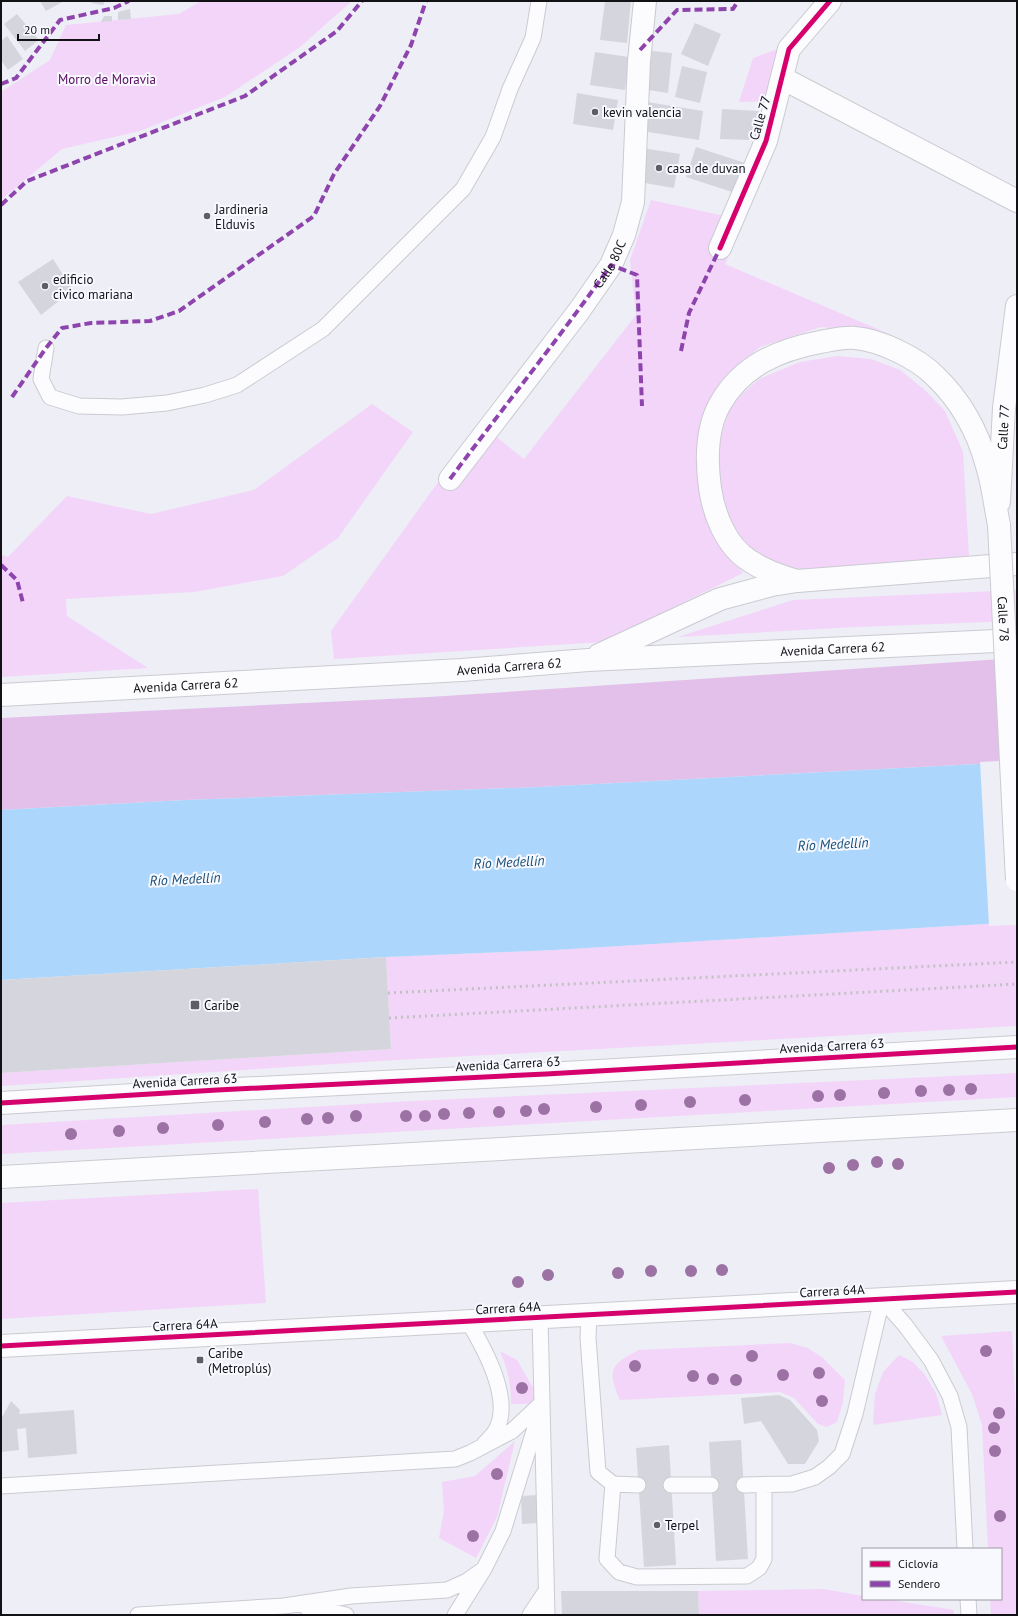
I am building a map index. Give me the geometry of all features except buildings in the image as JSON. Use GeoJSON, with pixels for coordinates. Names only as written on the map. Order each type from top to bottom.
{"type":"FeatureCollection","features":[{"type":"Feature","properties":{"kind":"main road","name":"Calle 80C"},"geometry":{"type":"LineString","coordinates":[[450,479],[540,362],[611,265],[624,235],[633,202],[639,61],[645,1]]}},
{"type":"Feature","properties":{"kind":"main road","name":"Calle 77"},"geometry":{"type":"LineString","coordinates":[[720,248],[766,141],[789,49],[830,1]]}},
{"type":"Feature","properties":{"kind":"main road"},"geometry":{"type":"LineString","coordinates":[[782,78],[1017,201]]}},
{"type":"Feature","properties":{"kind":"main road","name":"Calle 77"},"geometry":{"type":"LineString","coordinates":[[999,525],[1004,408],[1017,306]]}},
{"type":"Feature","properties":{"kind":"main road"},"geometry":{"type":"LineString","coordinates":[[797,581],[770,572],[749,561],[737,550],[724,533],[717,516],[712,496],[708,472],[707,449],[710,428],[720,404],[732,386],[746,372],[770,357],[796,347],[827,341],[855,338],[887,346],[913,360],[934,374],[952,394],[972,426],[987,466],[999,525]]}},
{"type":"Feature","properties":{"kind":"main road","name":"Calle 78"},"geometry":{"type":"LineString","coordinates":[[999,525],[1017,880]]}},
{"type":"Feature","properties":{"kind":"main road"},"geometry":{"type":"LineString","coordinates":[[588,660],[720,599],[772,585],[797,581],[1017,564]]}},
{"type":"Feature","properties":{"kind":"main road","name":"Avenida Carrera 62"},"geometry":{"type":"LineString","coordinates":[[1,696],[454,670],[588,660],[1017,640]]}},
{"type":"Feature","properties":{"kind":"main road","name":"Avenida Carrera 63"},"geometry":{"type":"LineString","coordinates":[[1,1103],[209,1090],[1017,1047]]}},
{"type":"Feature","properties":{"kind":"main road"},"geometry":{"type":"LineString","coordinates":[[1,1177],[1017,1120]]}},
{"type":"Feature","properties":{"kind":"main road","name":"Carrera 64A"},"geometry":{"type":"LineString","coordinates":[[1,1346],[1017,1292]]}},
{"type":"Feature","properties":{"kind":"lane"},"geometry":{"type":"LineString","coordinates":[[46,348],[41,379],[50,396],[78,406],[122,407],[167,403],[205,395],[237,385],[323,329],[463,189],[493,137],[510,89],[533,38],[539,1]]}},
{"type":"Feature","properties":{"kind":"lane"},"geometry":{"type":"LineString","coordinates":[[744,1485],[792,1484],[816,1476],[829,1467],[842,1454],[855,1414],[882,1300]]}},
{"type":"Feature","properties":{"kind":"lane"},"geometry":{"type":"LineString","coordinates":[[882,1300],[905,1324],[931,1360],[950,1396],[959,1427],[965,1548]]}},
{"type":"Feature","properties":{"kind":"lane"},"geometry":{"type":"LineString","coordinates":[[588,1314],[588,1338],[598,1472],[613,1484],[638,1485]]}},
{"type":"Feature","properties":{"kind":"lane"},"geometry":{"type":"LineString","coordinates":[[540,1317],[547,1615]]}},
{"type":"Feature","properties":{"kind":"lane"},"geometry":{"type":"LineString","coordinates":[[468,1321],[494,1370],[501,1410],[496,1430],[482,1447]]}},
{"type":"Feature","properties":{"kind":"lane"},"geometry":{"type":"LineString","coordinates":[[1,1486],[455,1459],[512,1431],[542,1403]]}},
{"type":"Feature","properties":{"kind":"lane"},"geometry":{"type":"LineString","coordinates":[[455,1615],[484,1569],[503,1531],[542,1403]]}},
{"type":"Feature","properties":{"kind":"lane"},"geometry":{"type":"LineString","coordinates":[[613,1484],[607,1559],[619,1572],[637,1577],[747,1576],[759,1568],[764,1559],[764,1485]]}},
{"type":"Feature","properties":{"kind":"lane"},"geometry":{"type":"LineString","coordinates":[[671,1485],[711,1485]]}},
{"type":"Feature","properties":{"kind":"lane"},"geometry":{"type":"LineString","coordinates":[[138,1615],[284,1606],[351,1596],[447,1590],[467,1582],[484,1569]]}},
{"type":"Feature","properties":{"kind":"lane"},"geometry":{"type":"LineString","coordinates":[[530,1615],[546,1591]]}},
{"type":"Feature","properties":{"kind":"lane"},"geometry":{"type":"LineString","coordinates":[[968,1600],[969,1615]]}},
{"type":"Feature","properties":{"kind":"lane"},"geometry":{"type":"LineString","coordinates":[[284,1606],[325,1610],[346,1615]]}},
{"type":"Feature","properties":{"kind":"green space","name":"Morro de Moravia"},"geometry":{"type":"Polygon","coordinates":[[[201,1],[352,1],[300,47],[225,97],[140,131],[62,149],[1,200],[1,92],[50,60],[66,25],[179,14],[201,1]]]}},
{"type":"Feature","properties":{"kind":"green space"},"geometry":{"type":"Polygon","coordinates":[[[780,48],[773,101],[739,102],[753,58],[780,48]]]}},
{"type":"Feature","properties":{"kind":"green space"},"geometry":{"type":"Polygon","coordinates":[[[651,200],[743,220],[725,264],[889,334],[821,327],[760,347],[721,381],[706,411],[720,545],[743,573],[603,642],[334,659],[331,631],[480,424],[524,459],[636,315],[630,260],[651,200]]]}},
{"type":"Feature","properties":{"kind":"green space"},"geometry":{"type":"Polygon","coordinates":[[[837,356],[871,359],[900,370],[926,391],[945,411],[963,452],[969,556],[794,572],[758,557],[735,534],[725,512],[719,478],[720,438],[732,403],[759,379],[800,362],[837,356]]]}},
{"type":"Feature","properties":{"kind":"green space"},"geometry":{"type":"Polygon","coordinates":[[[372,404],[413,432],[338,538],[283,576],[194,592],[66,599],[67,616],[148,668],[1,677],[1,555],[8,557],[67,496],[151,514],[254,490],[372,404]]]}},
{"type":"Feature","properties":{"kind":"green space"},"geometry":{"type":"Polygon","coordinates":[[[1017,590],[1017,621],[856,627],[678,637],[793,600],[1017,590]]]}},
{"type":"Feature","properties":{"kind":"green space"},"geometry":{"type":"Polygon","coordinates":[[[1017,922],[1017,1026],[380,1061],[1,1086],[1,1073],[391,1049],[386,957],[554,950],[1017,922]]]}},
{"type":"Feature","properties":{"kind":"green space"},"geometry":{"type":"Polygon","coordinates":[[[1017,1073],[1017,1097],[1,1154],[1,1125],[411,1101],[1017,1073]]]}},
{"type":"Feature","properties":{"kind":"green space"},"geometry":{"type":"Polygon","coordinates":[[[258,1189],[266,1303],[1,1319],[1,1203],[258,1189]]]}},
{"type":"Feature","properties":{"kind":"green space"},"geometry":{"type":"Polygon","coordinates":[[[1012,1331],[1017,1439],[1017,1615],[991,1615],[990,1600],[1002,1600],[1002,1548],[988,1548],[982,1425],[972,1394],[941,1336],[1012,1331]]]}},
{"type":"Feature","properties":{"kind":"green space"},"geometry":{"type":"Polygon","coordinates":[[[790,1343],[808,1348],[823,1358],[845,1380],[843,1402],[837,1422],[827,1427],[818,1424],[794,1398],[780,1392],[620,1400],[613,1382],[614,1369],[617,1364],[639,1350],[790,1343]]]}},
{"type":"Feature","properties":{"kind":"green space"},"geometry":{"type":"Polygon","coordinates":[[[500,1351],[517,1360],[535,1391],[535,1404],[511,1404],[508,1377],[500,1351]]]}},
{"type":"Feature","properties":{"kind":"green space"},"geometry":{"type":"Polygon","coordinates":[[[899,1355],[913,1362],[925,1375],[936,1393],[942,1415],[873,1425],[875,1394],[883,1372],[899,1355]]]}},
{"type":"Feature","properties":{"kind":"green space"},"geometry":{"type":"Polygon","coordinates":[[[515,1441],[497,1517],[476,1558],[439,1538],[444,1511],[442,1482],[475,1476],[515,1441]]]}},
{"type":"Feature","properties":{"kind":"green space"},"geometry":{"type":"Polygon","coordinates":[[[824,1589],[862,1596],[862,1600],[891,1600],[954,1610],[954,1615],[699,1615],[698,1591],[824,1589]]]}},
{"type":"Feature","properties":{"kind":"shaded area"},"geometry":{"type":"Polygon","coordinates":[[[1017,658],[1017,762],[539,787],[186,800],[1,810],[1,718],[429,697],[1017,658]]]}},
{"type":"Feature","properties":{"kind":"water","name":"Río Medellín"},"geometry":{"type":"Polygon","coordinates":[[[1017,762],[1017,922],[554,950],[386,957],[1,980],[1,810],[186,800],[539,787],[1017,762]]]}},
{"type":"Feature","properties":{"kind":"pier"},"geometry":{"type":"Polygon","coordinates":[[[1017,760],[1017,925],[989,926],[980,762],[1017,760]]]}},
{"type":"Feature","properties":{"kind":"railway"},"geometry":{"type":"LineString","coordinates":[[388,993],[1017,962]]}},
{"type":"Feature","properties":{"kind":"railway"},"geometry":{"type":"LineString","coordinates":[[389,1018],[1017,984]]}},
{"type":"Feature","properties":{"kind":"marked path"},"geometry":{"type":"LineString","coordinates":[[1,84],[16,78],[60,20],[114,8],[129,1]]}},
{"type":"Feature","properties":{"kind":"marked path"},"geometry":{"type":"LineString","coordinates":[[1,205],[27,181],[245,96],[337,31],[362,1]]}},
{"type":"Feature","properties":{"kind":"marked path"},"geometry":{"type":"LineString","coordinates":[[12,397],[46,348],[62,328],[91,323],[150,321],[179,311],[314,216],[334,174],[380,106],[411,45],[426,1]]}},
{"type":"Feature","properties":{"kind":"marked path"},"geometry":{"type":"LineString","coordinates":[[640,50],[677,10],[733,9],[738,1]]}},
{"type":"Feature","properties":{"kind":"marked path"},"geometry":{"type":"LineString","coordinates":[[681,351],[689,313],[720,248]]}},
{"type":"Feature","properties":{"kind":"marked path"},"geometry":{"type":"LineString","coordinates":[[450,479],[611,265],[637,275],[642,406]]}},
{"type":"Feature","properties":{"kind":"marked path"},"geometry":{"type":"LineString","coordinates":[[1,565],[17,580],[23,603]]}},
{"type":"Feature","properties":{"kind":"cycle path"},"geometry":{"type":"LineString","coordinates":[[720,248],[766,141],[789,49],[830,1]]}},
{"type":"Feature","properties":{"kind":"cycle path"},"geometry":{"type":"LineString","coordinates":[[1,1103],[1017,1047]]}},
{"type":"Feature","properties":{"kind":"cycle path"},"geometry":{"type":"LineString","coordinates":[[1,1346],[1017,1292]]}},
{"type":"Feature","properties":{"kind":"place","name":"kevin valencia"},"geometry":{"type":"Point","coordinates":[595,112]}},
{"type":"Feature","properties":{"kind":"place","name":"casa de duvan"},"geometry":{"type":"Point","coordinates":[659,168]}},
{"type":"Feature","properties":{"kind":"place","name":"Jardineria Elduvis"},"geometry":{"type":"Point","coordinates":[207,216]}},
{"type":"Feature","properties":{"kind":"place","name":"edificio civico mariana"},"geometry":{"type":"Point","coordinates":[45,286]}},
{"type":"Feature","properties":{"kind":"place","name":"Caribe"},"geometry":{"type":"Point","coordinates":[195,1005]}},
{"type":"Feature","properties":{"kind":"place","name":"Caribe (Metroplús)"},"geometry":{"type":"Point","coordinates":[200,1360]}},
{"type":"Feature","properties":{"kind":"place","name":"Terpel"},"geometry":{"type":"Point","coordinates":[657,1525]}}]}
